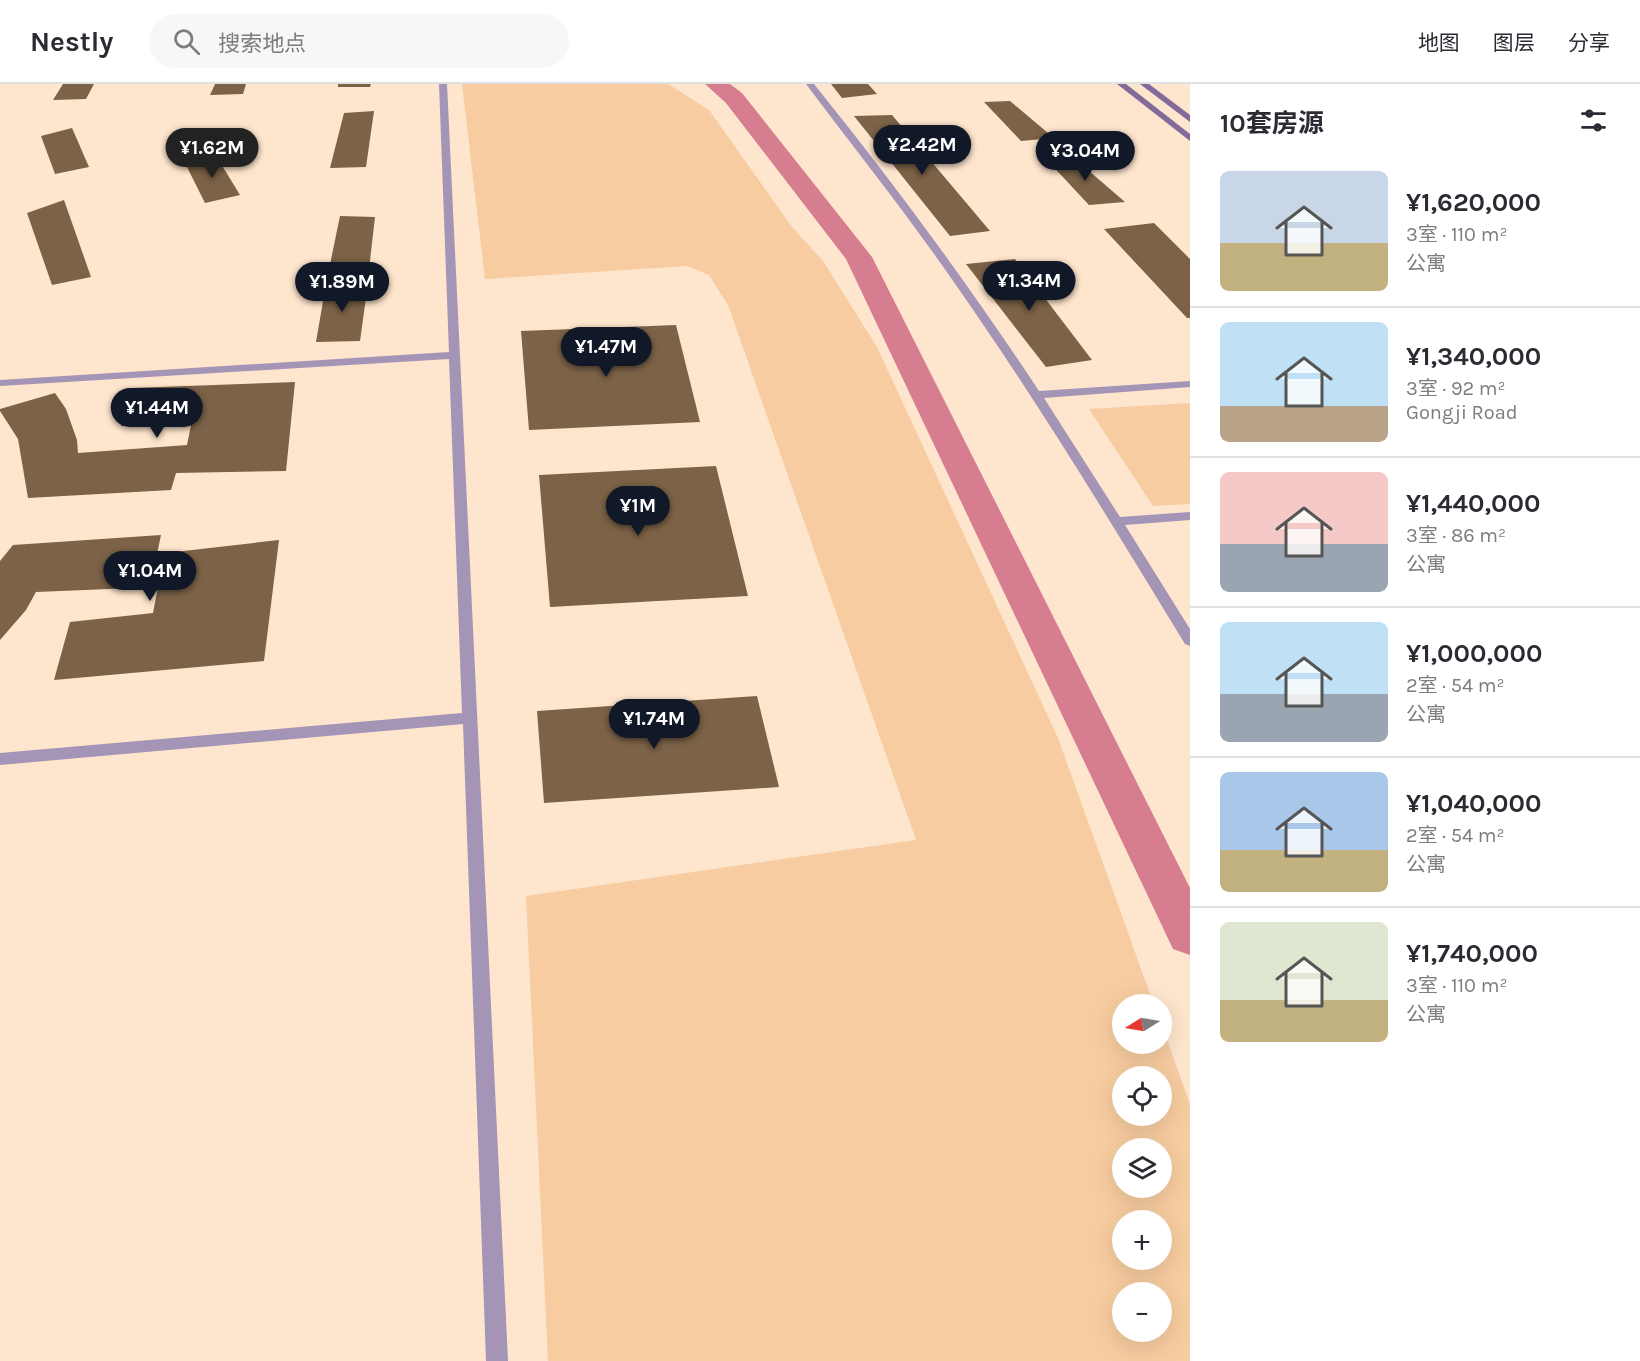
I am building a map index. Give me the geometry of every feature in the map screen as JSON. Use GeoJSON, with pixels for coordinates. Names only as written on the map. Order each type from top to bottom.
{"type":"FeatureCollection","features":[{"type":"Feature","properties":{"kind":"main road"},"geometry":{"type":"LineString","coordinates":[[1121,84],[1190,138]]}},
{"type":"Feature","properties":{"kind":"main road"},"geometry":{"type":"LineString","coordinates":[[1144,84],[1190,119]]}},
{"type":"Feature","properties":{"kind":"street"},"geometry":{"type":"LineString","coordinates":[[443,84],[497,1361]]}},
{"type":"Feature","properties":{"kind":"street"},"geometry":{"type":"LineString","coordinates":[[810,84],[934,245],[1037,394],[1118,521],[1190,641]]}},
{"type":"Feature","properties":{"kind":"street"},"geometry":{"type":"LineString","coordinates":[[0,383],[454,355]]}},
{"type":"Feature","properties":{"kind":"street"},"geometry":{"type":"LineString","coordinates":[[1037,394],[1190,384]]}},
{"type":"Feature","properties":{"kind":"street"},"geometry":{"type":"LineString","coordinates":[[1118,521],[1190,516]]}},
{"type":"Feature","properties":{"kind":"street"},"geometry":{"type":"LineString","coordinates":[[0,759],[470,718]]}},
{"type":"Feature","properties":{"kind":"shaded area"},"geometry":{"type":"Polygon","coordinates":[[[462,84],[668,84],[709,110],[792,227],[823,261],[877,347],[1058,738],[1150,994],[1112,994],[1112,1054],[1172,1054],[1190,1104],[1190,1361],[548,1361],[526,896],[916,840],[728,305],[709,275],[687,266],[485,279],[462,84]]]}},
{"type":"Feature","properties":{"kind":"shaded area"},"geometry":{"type":"Polygon","coordinates":[[[1190,403],[1190,504],[1153,506],[1089,409],[1190,403]]]}},
{"type":"Feature","properties":{"kind":"building"},"geometry":{"type":"Polygon","coordinates":[[[63,84],[94,84],[86,99],[53,100],[63,84]]]}},
{"type":"Feature","properties":{"kind":"building"},"geometry":{"type":"Polygon","coordinates":[[[215,84],[246,84],[243,94],[210,95],[215,84]]]}},
{"type":"Feature","properties":{"kind":"building"},"geometry":{"type":"Polygon","coordinates":[[[338,84],[371,84],[370,87],[338,87],[338,84]]]}},
{"type":"Feature","properties":{"kind":"building"},"geometry":{"type":"Polygon","coordinates":[[[831,84],[868,84],[877,94],[842,98],[831,84]]]}},
{"type":"Feature","properties":{"kind":"building"},"geometry":{"type":"Polygon","coordinates":[[[1010,101],[1054,138],[1021,141],[984,102],[1010,101]]]}},
{"type":"Feature","properties":{"kind":"building"},"geometry":{"type":"Polygon","coordinates":[[[374,111],[366,167],[330,168],[344,113],[374,111]]]}},
{"type":"Feature","properties":{"kind":"building"},"geometry":{"type":"Polygon","coordinates":[[[892,115],[990,231],[950,236],[854,116],[892,115]]]}},
{"type":"Feature","properties":{"kind":"building"},"geometry":{"type":"Polygon","coordinates":[[[72,128],[89,167],[55,174],[41,136],[72,128]]]}},
{"type":"Feature","properties":{"kind":"building"},"geometry":{"type":"Polygon","coordinates":[[[215,154],[240,195],[205,203],[185,163],[215,154]]]}},
{"type":"Feature","properties":{"kind":"building"},"geometry":{"type":"Polygon","coordinates":[[[1074,158],[1125,202],[1089,205],[1047,160],[1074,158]]]}},
{"type":"Feature","properties":{"kind":"building"},"geometry":{"type":"Polygon","coordinates":[[[64,200],[91,277],[52,285],[27,213],[64,200]]]}},
{"type":"Feature","properties":{"kind":"building"},"geometry":{"type":"Polygon","coordinates":[[[340,216],[375,217],[368,278],[327,279],[340,216]]]}},
{"type":"Feature","properties":{"kind":"building"},"geometry":{"type":"Polygon","coordinates":[[[1154,223],[1190,259],[1190,318],[1187,318],[1104,229],[1154,223]]]}},
{"type":"Feature","properties":{"kind":"building"},"geometry":{"type":"Polygon","coordinates":[[[1015,259],[1092,360],[1046,367],[966,264],[1015,259]]]}},
{"type":"Feature","properties":{"kind":"building"},"geometry":{"type":"Polygon","coordinates":[[[368,283],[360,341],[316,342],[326,284],[368,283]]]}},
{"type":"Feature","properties":{"kind":"building"},"geometry":{"type":"Polygon","coordinates":[[[676,325],[700,422],[529,430],[521,331],[676,325]]]}},
{"type":"Feature","properties":{"kind":"building"},"geometry":{"type":"Polygon","coordinates":[[[295,382],[286,471],[176,473],[171,490],[28,498],[18,439],[0,411],[0,409],[55,393],[66,409],[77,440],[78,453],[187,445],[191,425],[121,426],[131,388],[295,382]]]}},
{"type":"Feature","properties":{"kind":"building"},"geometry":{"type":"Polygon","coordinates":[[[716,466],[748,596],[550,607],[539,475],[716,466]]]}},
{"type":"Feature","properties":{"kind":"building"},"geometry":{"type":"Polygon","coordinates":[[[161,535],[157,554],[279,540],[264,661],[54,680],[70,622],[153,613],[158,587],[36,592],[26,610],[0,640],[0,561],[13,545],[161,535]]]}},
{"type":"Feature","properties":{"kind":"building"},"geometry":{"type":"Polygon","coordinates":[[[757,696],[779,787],[544,803],[537,711],[757,696]]]}},
{"type":"Feature","properties":{"kind":"waterway"},"geometry":{"type":"LineString","coordinates":[[716,84],[734,98],[859,257],[1190,935]]}}]}
